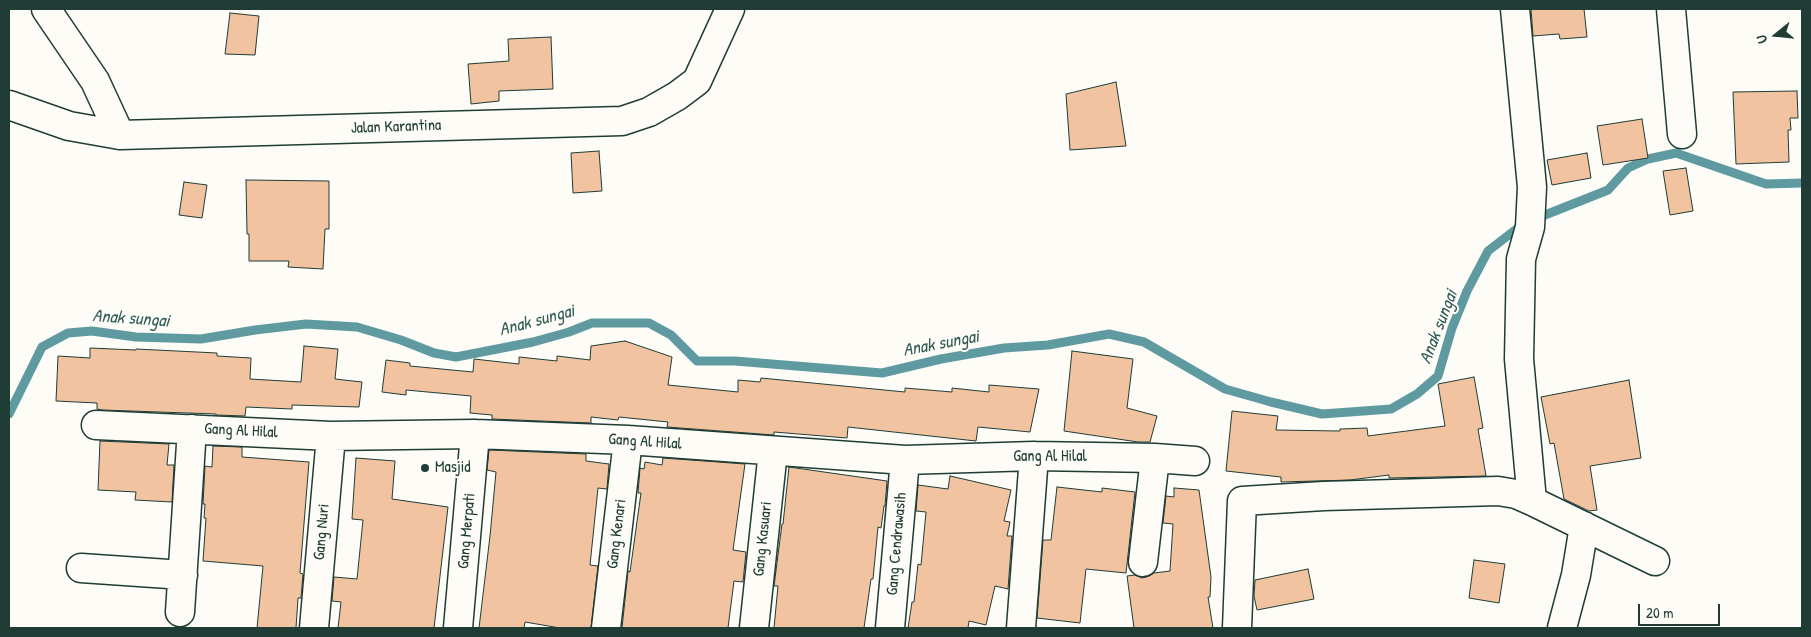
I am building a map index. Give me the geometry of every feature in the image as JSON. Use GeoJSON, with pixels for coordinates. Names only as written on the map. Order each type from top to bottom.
{"type":"FeatureCollection","features":[{"type":"Feature","properties":{"kind":"street"},"geometry":{"type":"LineString","coordinates":[[46,9],[95,81],[120,135]]}},
{"type":"Feature","properties":{"kind":"street","name":"Jalan Karantina"},"geometry":{"type":"LineString","coordinates":[[9,105],[70,126],[120,135],[622,121],[648,112],[677,96],[697,80],[730,9]]}},
{"type":"Feature","properties":{"kind":"street"},"geometry":{"type":"LineString","coordinates":[[1515,9],[1532,187],[1530,220],[1521,259],[1519,359],[1532,501]]}},
{"type":"Feature","properties":{"kind":"street"},"geometry":{"type":"LineString","coordinates":[[1671,9],[1682,134]]}},
{"type":"Feature","properties":{"kind":"street","name":"Gang Al Hilal"},"geometry":{"type":"LineString","coordinates":[[96,425],[331,436],[475,434],[628,440],[905,460],[1034,456],[1155,458],[1195,461]]}},
{"type":"Feature","properties":{"kind":"street"},"geometry":{"type":"LineString","coordinates":[[180,612],[192,429]]}},
{"type":"Feature","properties":{"kind":"street","name":"Gang Merpati"},"geometry":{"type":"LineString","coordinates":[[458,628],[475,434]]}},
{"type":"Feature","properties":{"kind":"street","name":"Gang Nuri"},"geometry":{"type":"LineString","coordinates":[[314,628],[331,436]]}},
{"type":"Feature","properties":{"kind":"street","name":"Gang Kenari"},"geometry":{"type":"LineString","coordinates":[[606,628],[628,440]]}},
{"type":"Feature","properties":{"kind":"street","name":"Gang Kasuari"},"geometry":{"type":"LineString","coordinates":[[754,628],[772,451]]}},
{"type":"Feature","properties":{"kind":"street"},"geometry":{"type":"LineString","coordinates":[[1020,628],[1034,456]]}},
{"type":"Feature","properties":{"kind":"street"},"geometry":{"type":"LineString","coordinates":[[1143,562],[1155,458]]}},
{"type":"Feature","properties":{"kind":"street","name":"Gang Cendrawasih"},"geometry":{"type":"LineString","coordinates":[[890,628],[905,460]]}},
{"type":"Feature","properties":{"kind":"street"},"geometry":{"type":"LineString","coordinates":[[1237,628],[1242,501],[1324,496],[1498,491],[1516,494],[1532,501],[1655,561]]}},
{"type":"Feature","properties":{"kind":"street"},"geometry":{"type":"LineString","coordinates":[[1562,628],[1576,575],[1584,526]]}},
{"type":"Feature","properties":{"kind":"street"},"geometry":{"type":"LineString","coordinates":[[81,568],[183,575]]}},
{"type":"Feature","properties":{"kind":"building"},"geometry":{"type":"Polygon","coordinates":[[[1531,9],[1584,9],[1587,37],[1560,39],[1559,34],[1533,36],[1531,9]]]}},
{"type":"Feature","properties":{"kind":"building"},"geometry":{"type":"Polygon","coordinates":[[[230,13],[259,16],[255,55],[225,54],[230,13]]]}},
{"type":"Feature","properties":{"kind":"building"},"geometry":{"type":"Polygon","coordinates":[[[551,37],[553,89],[499,91],[499,101],[471,104],[468,64],[509,61],[508,39],[551,37]]]}},
{"type":"Feature","properties":{"kind":"building"},"geometry":{"type":"Polygon","coordinates":[[[1116,82],[1126,146],[1070,150],[1066,94],[1116,82]]]}},
{"type":"Feature","properties":{"kind":"building"},"geometry":{"type":"Polygon","coordinates":[[[1797,91],[1798,118],[1790,118],[1791,130],[1788,130],[1789,162],[1736,164],[1733,92],[1797,91]]]}},
{"type":"Feature","properties":{"kind":"building"},"geometry":{"type":"Polygon","coordinates":[[[1642,119],[1648,158],[1603,165],[1597,126],[1642,119]]]}},
{"type":"Feature","properties":{"kind":"building"},"geometry":{"type":"Polygon","coordinates":[[[599,151],[602,191],[573,193],[571,153],[599,151]]]}},
{"type":"Feature","properties":{"kind":"building"},"geometry":{"type":"Polygon","coordinates":[[[1587,153],[1591,178],[1552,185],[1547,160],[1587,153]]]}},
{"type":"Feature","properties":{"kind":"building"},"geometry":{"type":"Polygon","coordinates":[[[1686,168],[1693,211],[1670,215],[1663,171],[1686,168]]]}},
{"type":"Feature","properties":{"kind":"building"},"geometry":{"type":"Polygon","coordinates":[[[246,180],[329,181],[329,229],[325,229],[323,269],[288,267],[289,261],[249,261],[246,180]]]}},
{"type":"Feature","properties":{"kind":"building"},"geometry":{"type":"Polygon","coordinates":[[[184,182],[207,185],[202,218],[179,215],[184,182]]]}},
{"type":"Feature","properties":{"kind":"building"},"geometry":{"type":"Polygon","coordinates":[[[625,341],[672,357],[668,385],[738,392],[738,380],[760,382],[761,378],[905,392],[905,388],[952,392],[952,388],[989,392],[989,385],[1039,389],[1030,432],[978,427],[976,441],[848,427],[847,438],[774,432],[774,435],[667,427],[668,422],[619,417],[618,420],[591,417],[591,423],[492,419],[492,415],[470,413],[471,396],[406,390],[406,395],[382,392],[386,360],[410,363],[410,366],[473,372],[474,359],[519,364],[519,357],[557,361],[557,356],[590,360],[591,346],[625,341]]]}},
{"type":"Feature","properties":{"kind":"building"},"geometry":{"type":"Polygon","coordinates":[[[304,346],[338,349],[335,379],[362,382],[359,407],[292,405],[292,409],[246,407],[245,416],[102,410],[97,409],[97,403],[56,401],[58,356],[90,358],[90,348],[217,353],[217,356],[251,358],[250,379],[301,382],[304,346]]]}},
{"type":"Feature","properties":{"kind":"building"},"geometry":{"type":"Polygon","coordinates":[[[1072,351],[1133,359],[1127,408],[1157,416],[1150,442],[1138,442],[1064,431],[1072,351]]]}},
{"type":"Feature","properties":{"kind":"building"},"geometry":{"type":"Polygon","coordinates":[[[1474,377],[1483,428],[1478,429],[1486,476],[1389,478],[1389,475],[1350,480],[1281,482],[1281,477],[1226,471],[1232,411],[1278,416],[1276,430],[1340,431],[1340,429],[1367,428],[1368,436],[1445,426],[1438,384],[1474,377]]]}},
{"type":"Feature","properties":{"kind":"building"},"geometry":{"type":"Polygon","coordinates":[[[1629,380],[1641,458],[1590,466],[1597,510],[1589,511],[1564,499],[1554,443],[1550,444],[1541,397],[1629,380]]]}},
{"type":"Feature","properties":{"kind":"building"},"geometry":{"type":"Polygon","coordinates":[[[100,441],[169,444],[167,465],[174,465],[172,502],[135,500],[136,492],[98,490],[100,441]]]}},
{"type":"Feature","properties":{"kind":"building"},"geometry":{"type":"Polygon","coordinates":[[[213,446],[242,447],[242,457],[309,462],[300,573],[303,574],[301,598],[298,598],[296,628],[257,628],[263,566],[203,561],[206,518],[204,518],[205,504],[203,504],[205,466],[212,467],[213,446]]]}},
{"type":"Feature","properties":{"kind":"building"},"geometry":{"type":"Polygon","coordinates":[[[489,450],[586,454],[586,461],[609,464],[607,489],[598,488],[590,565],[598,566],[591,628],[560,628],[525,622],[524,628],[479,628],[496,472],[487,470],[489,450]]]}},
{"type":"Feature","properties":{"kind":"building"},"geometry":{"type":"Polygon","coordinates":[[[356,458],[395,461],[392,499],[448,507],[434,628],[338,628],[341,602],[332,601],[334,577],[357,579],[363,520],[352,519],[356,458]]]}},
{"type":"Feature","properties":{"kind":"building"},"geometry":{"type":"Polygon","coordinates":[[[663,458],[745,464],[733,550],[746,552],[743,582],[734,581],[728,628],[622,628],[628,571],[630,572],[641,493],[638,493],[640,468],[644,469],[645,462],[662,465],[663,458]]]}},
{"type":"Feature","properties":{"kind":"building"},"geometry":{"type":"Polygon","coordinates":[[[789,467],[887,481],[885,506],[881,528],[878,527],[873,579],[871,579],[864,628],[774,628],[778,586],[774,586],[789,467]]]}},
{"type":"Feature","properties":{"kind":"building"},"geometry":{"type":"Polygon","coordinates":[[[950,476],[1011,490],[1004,521],[1010,522],[1007,536],[1012,536],[1008,589],[995,586],[986,625],[969,621],[968,628],[908,628],[912,602],[914,602],[918,564],[921,565],[926,512],[916,511],[918,485],[948,489],[950,476]]]}},
{"type":"Feature","properties":{"kind":"building"},"geometry":{"type":"Polygon","coordinates":[[[1057,487],[1102,492],[1102,488],[1135,492],[1126,573],[1086,569],[1080,623],[1037,618],[1043,540],[1051,540],[1057,487]]]}},
{"type":"Feature","properties":{"kind":"building"},"geometry":{"type":"Polygon","coordinates":[[[1174,488],[1199,490],[1211,577],[1210,597],[1208,597],[1213,628],[1134,628],[1127,576],[1135,575],[1142,578],[1154,573],[1170,571],[1173,524],[1163,523],[1166,496],[1174,497],[1174,488]]]}},
{"type":"Feature","properties":{"kind":"building"},"geometry":{"type":"Polygon","coordinates":[[[1474,560],[1505,564],[1499,603],[1469,598],[1474,560]]]}},
{"type":"Feature","properties":{"kind":"building"},"geometry":{"type":"Polygon","coordinates":[[[1308,569],[1314,599],[1257,610],[1254,596],[1255,580],[1308,569]]]}},
{"type":"Feature","properties":{"kind":"waterway","name":"Anak sungai"},"geometry":{"type":"LineString","coordinates":[[1535,219],[1608,190],[1628,168],[1648,159],[1676,153],[1766,184],[1802,183]]}},
{"type":"Feature","properties":{"kind":"waterway","name":"Anak sungai"},"geometry":{"type":"LineString","coordinates":[[9,414],[42,347],[68,333],[92,331],[136,337],[201,339],[306,324],[357,327],[401,340],[434,353],[456,357],[533,342],[569,332],[592,323],[649,323],[671,335],[697,361],[735,361],[882,373],[941,359],[1004,348],[1048,345],[1109,334],[1144,342],[1225,389],[1271,402],[1322,414],[1391,409],[1417,394],[1438,376],[1452,328],[1467,291],[1488,251],[1523,224]]}},
{"type":"Feature","properties":{"kind":"place","name":"Masjid"},"geometry":{"type":"Point","coordinates":[425,468]}}]}
